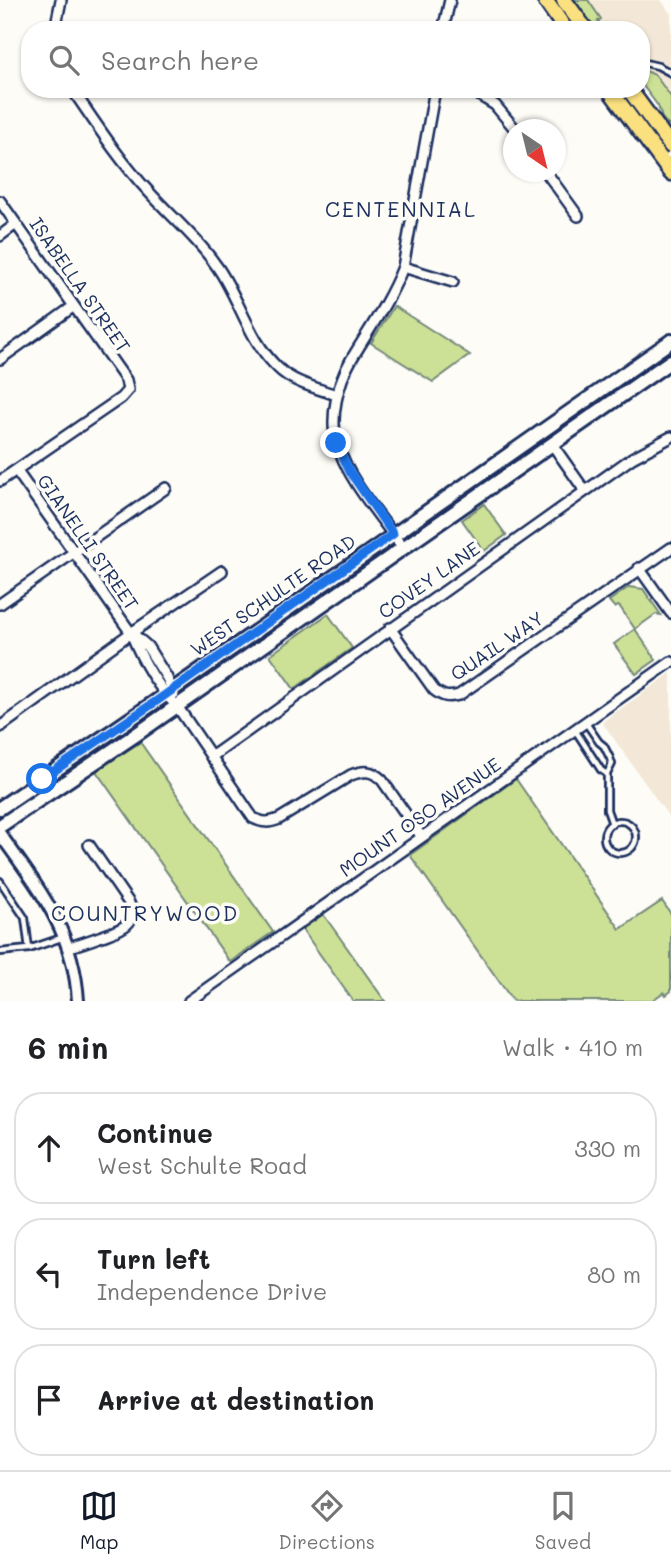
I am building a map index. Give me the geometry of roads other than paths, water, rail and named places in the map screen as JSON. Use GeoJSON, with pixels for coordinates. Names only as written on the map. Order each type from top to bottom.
{"type":"FeatureCollection","features":[{"type":"Feature","properties":{"kind":"main road"},"geometry":{"type":"LineString","coordinates":[[545,0],[560,21]]}},
{"type":"Feature","properties":{"kind":"main road"},"geometry":{"type":"LineString","coordinates":[[565,0],[580,21]]}},
{"type":"Feature","properties":{"kind":"main road"},"geometry":{"type":"LineString","coordinates":[[618,98],[666,149]]}},
{"type":"Feature","properties":{"kind":"main road"},"geometry":{"type":"LineString","coordinates":[[635,98],[666,149],[671,173]]}},
{"type":"Feature","properties":{"kind":"main road","name":"WEST SCHULTE ROAD"},"geometry":{"type":"LineString","coordinates":[[0,808],[671,341]]}},
{"type":"Feature","properties":{"kind":"main road","name":"WEST SCHULTE ROAD"},"geometry":{"type":"LineString","coordinates":[[0,826],[177,706],[671,361]]}},
{"type":"Feature","properties":{"kind":"street"},"geometry":{"type":"LineString","coordinates":[[57,21],[61,0]]}},
{"type":"Feature","properties":{"kind":"street"},"geometry":{"type":"LineString","coordinates":[[445,21],[450,0]]}},
{"type":"Feature","properties":{"kind":"street"},"geometry":{"type":"LineString","coordinates":[[78,98],[126,165],[205,251],[219,270],[270,360],[281,372],[295,380],[336,395]]}},
{"type":"Feature","properties":{"kind":"street"},"geometry":{"type":"LineString","coordinates":[[403,548],[350,472],[336,443],[336,395],[349,362],[394,290],[403,267],[433,98]]}},
{"type":"Feature","properties":{"kind":"street"},"geometry":{"type":"LineString","coordinates":[[484,98],[495,105],[507,119]]}},
{"type":"Feature","properties":{"kind":"street"},"geometry":{"type":"LineString","coordinates":[[553,182],[578,216]]}},
{"type":"Feature","properties":{"kind":"street","name":"ISABELLA STREET"},"geometry":{"type":"LineString","coordinates":[[0,201],[126,380],[128,390],[121,398],[16,470]]}},
{"type":"Feature","properties":{"kind":"street"},"geometry":{"type":"LineString","coordinates":[[0,236],[16,224]]}},
{"type":"Feature","properties":{"kind":"street"},"geometry":{"type":"LineString","coordinates":[[403,267],[453,282]]}},
{"type":"Feature","properties":{"kind":"street"},"geometry":{"type":"LineString","coordinates":[[0,359],[74,306]]}},
{"type":"Feature","properties":{"kind":"street","name":"COVEY LANE"},"geometry":{"type":"LineString","coordinates":[[211,757],[632,458],[671,437]]}},
{"type":"Feature","properties":{"kind":"street"},"geometry":{"type":"LineString","coordinates":[[552,444],[585,491]]}},
{"type":"Feature","properties":{"kind":"street"},"geometry":{"type":"LineString","coordinates":[[0,481],[16,470]]}},
{"type":"Feature","properties":{"kind":"street","name":"GIANELLI STREET"},"geometry":{"type":"LineString","coordinates":[[16,470],[131,633],[147,646],[177,706],[253,818],[260,822],[279,819],[351,775],[369,771],[382,780],[421,836]]}},
{"type":"Feature","properties":{"kind":"street"},"geometry":{"type":"LineString","coordinates":[[0,604],[166,488]]}},
{"type":"Feature","properties":{"kind":"street"},"geometry":{"type":"LineString","coordinates":[[671,548],[639,568],[671,613]]}},
{"type":"Feature","properties":{"kind":"street","name":"QUAIL WAY"},"geometry":{"type":"LineString","coordinates":[[390,628],[435,690],[442,696],[451,697],[459,695],[639,568]]}},
{"type":"Feature","properties":{"kind":"street"},"geometry":{"type":"LineString","coordinates":[[0,727],[222,570]]}},
{"type":"Feature","properties":{"kind":"street","name":"MOUNT OSO AVENUE"},"geometry":{"type":"LineString","coordinates":[[189,1001],[671,662]]}},
{"type":"Feature","properties":{"kind":"street"},"geometry":{"type":"LineString","coordinates":[[0,834],[53,912],[67,942],[78,1001]]}},
{"type":"Feature","properties":{"kind":"street"},"geometry":{"type":"LineString","coordinates":[[67,942],[119,930],[130,921],[132,915],[129,902],[89,845]]}},
{"type":"Feature","properties":{"kind":"lane"},"geometry":{"type":"LineString","coordinates":[[650,64],[671,73]]}},
{"type":"Feature","properties":{"kind":"lane"},"geometry":{"type":"LineString","coordinates":[[586,722],[604,746],[612,764],[607,774],[607,810],[612,824]]}},
{"type":"Feature","properties":{"kind":"lane"},"geometry":{"type":"LineString","coordinates":[[575,730],[601,770],[607,774]]}},
{"type":"Feature","properties":{"kind":"lane"},"geometry":{"type":"LineString","coordinates":[[589,749],[599,742]]}},
{"type":"Feature","properties":{"kind":"lane"},"geometry":{"type":"LineString","coordinates":[[627,823],[635,830],[636,841],[631,849],[616,853],[607,847],[604,835],[612,824],[627,823]]}},
{"type":"Feature","properties":{"kind":"lane"},"geometry":{"type":"LineString","coordinates":[[0,881],[25,918],[29,949]]}},
{"type":"Feature","properties":{"kind":"lane"},"geometry":{"type":"LineString","coordinates":[[0,952],[67,942]]}},
{"type":"Feature","properties":{"kind":"district","name":"CENTENNIAL"},"geometry":{"type":"Point","coordinates":[401,210]}},
{"type":"Feature","properties":{"kind":"district","name":"COUNTRYWOOD"},"geometry":{"type":"Point","coordinates":[145,914]}}]}
